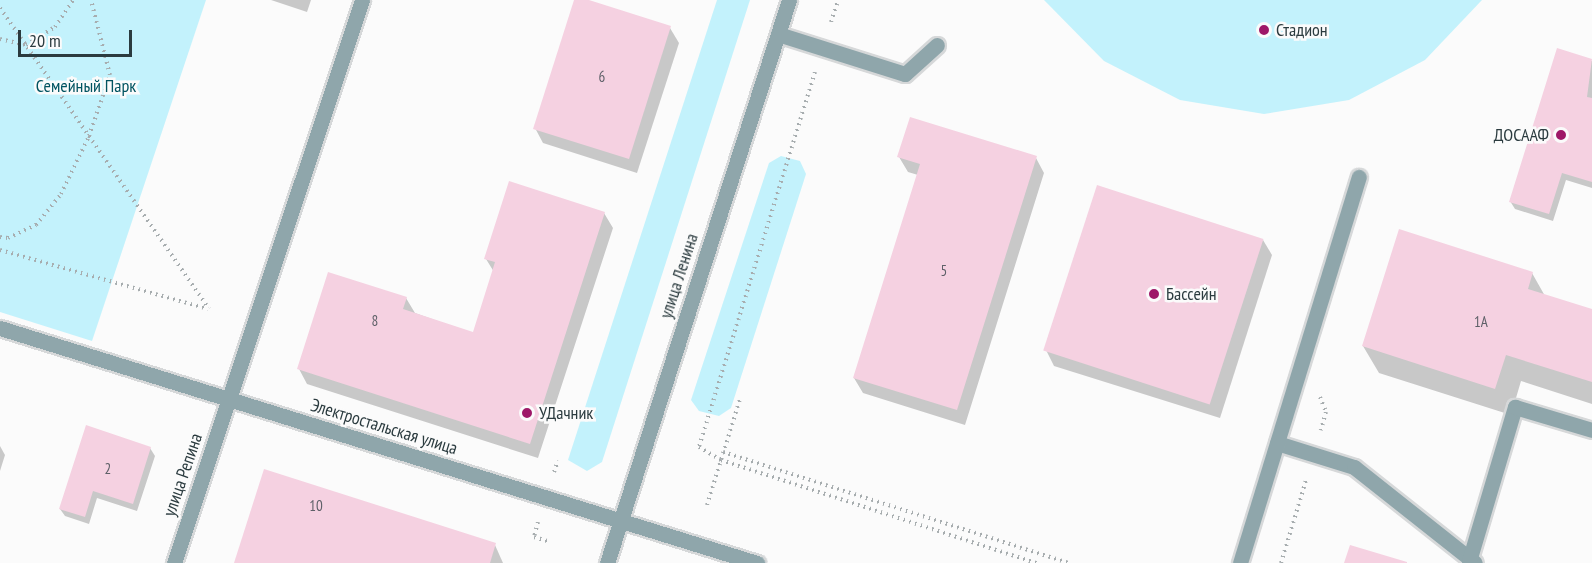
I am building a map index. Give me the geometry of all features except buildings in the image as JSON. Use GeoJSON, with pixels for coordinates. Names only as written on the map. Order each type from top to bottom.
{"type":"FeatureCollection","features":[{"type":"Feature","properties":{"kind":"street","name":"улица Репина"},"geometry":{"type":"LineString","coordinates":[[174,563],[362,0]]}},
{"type":"Feature","properties":{"kind":"street","name":"улица Ленина"},"geometry":{"type":"LineString","coordinates":[[607,563],[789,0]]}},
{"type":"Feature","properties":{"kind":"street"},"geometry":{"type":"LineString","coordinates":[[778,33],[905,74],[937,45]]}},
{"type":"Feature","properties":{"kind":"street"},"geometry":{"type":"LineString","coordinates":[[1240,563],[1359,177]]}},
{"type":"Feature","properties":{"kind":"street","name":"Электростальская улица"},"geometry":{"type":"LineString","coordinates":[[0,328],[757,563]]}},
{"type":"Feature","properties":{"kind":"street"},"geometry":{"type":"LineString","coordinates":[[1277,443],[1354,467],[1472,562],[1515,407],[1592,430]]}},
{"type":"Feature","properties":{"kind":"path"},"geometry":{"type":"LineString","coordinates":[[0,39],[26,45],[55,27],[73,0]]}},
{"type":"Feature","properties":{"kind":"path"},"geometry":{"type":"LineString","coordinates":[[0,237],[8,238],[36,225],[61,194],[89,136],[110,75],[91,0]]}},
{"type":"Feature","properties":{"kind":"path"},"geometry":{"type":"LineString","coordinates":[[838,0],[699,447],[721,460],[1037,563]]}},
{"type":"Feature","properties":{"kind":"path"},"geometry":{"type":"LineString","coordinates":[[0,8],[208,309],[0,250]]}},
{"type":"Feature","properties":{"kind":"path"},"geometry":{"type":"LineString","coordinates":[[707,505],[740,399]]}},
{"type":"Feature","properties":{"kind":"path"},"geometry":{"type":"LineString","coordinates":[[723,452],[1068,563]]}},
{"type":"Feature","properties":{"kind":"path"},"geometry":{"type":"LineString","coordinates":[[534,537],[550,542]]}},
{"type":"Feature","properties":{"kind":"green space","name":"Семейный Парк"},"geometry":{"type":"Polygon","coordinates":[[[0,0],[206,0],[92,341],[0,312],[0,0]]]}},
{"type":"Feature","properties":{"kind":"green space"},"geometry":{"type":"Polygon","coordinates":[[[717,0],[750,0],[602,462],[587,471],[568,460],[717,0]]]}},
{"type":"Feature","properties":{"kind":"green space","name":"Стадион"},"geometry":{"type":"Polygon","coordinates":[[[1044,0],[1482,0],[1425,60],[1349,100],[1264,114],[1180,100],[1104,61],[1044,0]]]}},
{"type":"Feature","properties":{"kind":"green space"},"geometry":{"type":"Polygon","coordinates":[[[781,156],[800,161],[806,174],[731,408],[719,416],[699,411],[691,400],[769,163],[781,156]]]}},
{"type":"Feature","properties":{"kind":"place","name":"Стадион"},"geometry":{"type":"Point","coordinates":[1264,30]}},
{"type":"Feature","properties":{"kind":"place","name":"ДОСААФ"},"geometry":{"type":"Point","coordinates":[1561,135]}},
{"type":"Feature","properties":{"kind":"place","name":"Бассейн"},"geometry":{"type":"Point","coordinates":[1154,294]}},
{"type":"Feature","properties":{"kind":"place","name":"УДачник"},"geometry":{"type":"Point","coordinates":[527,413]}}]}
